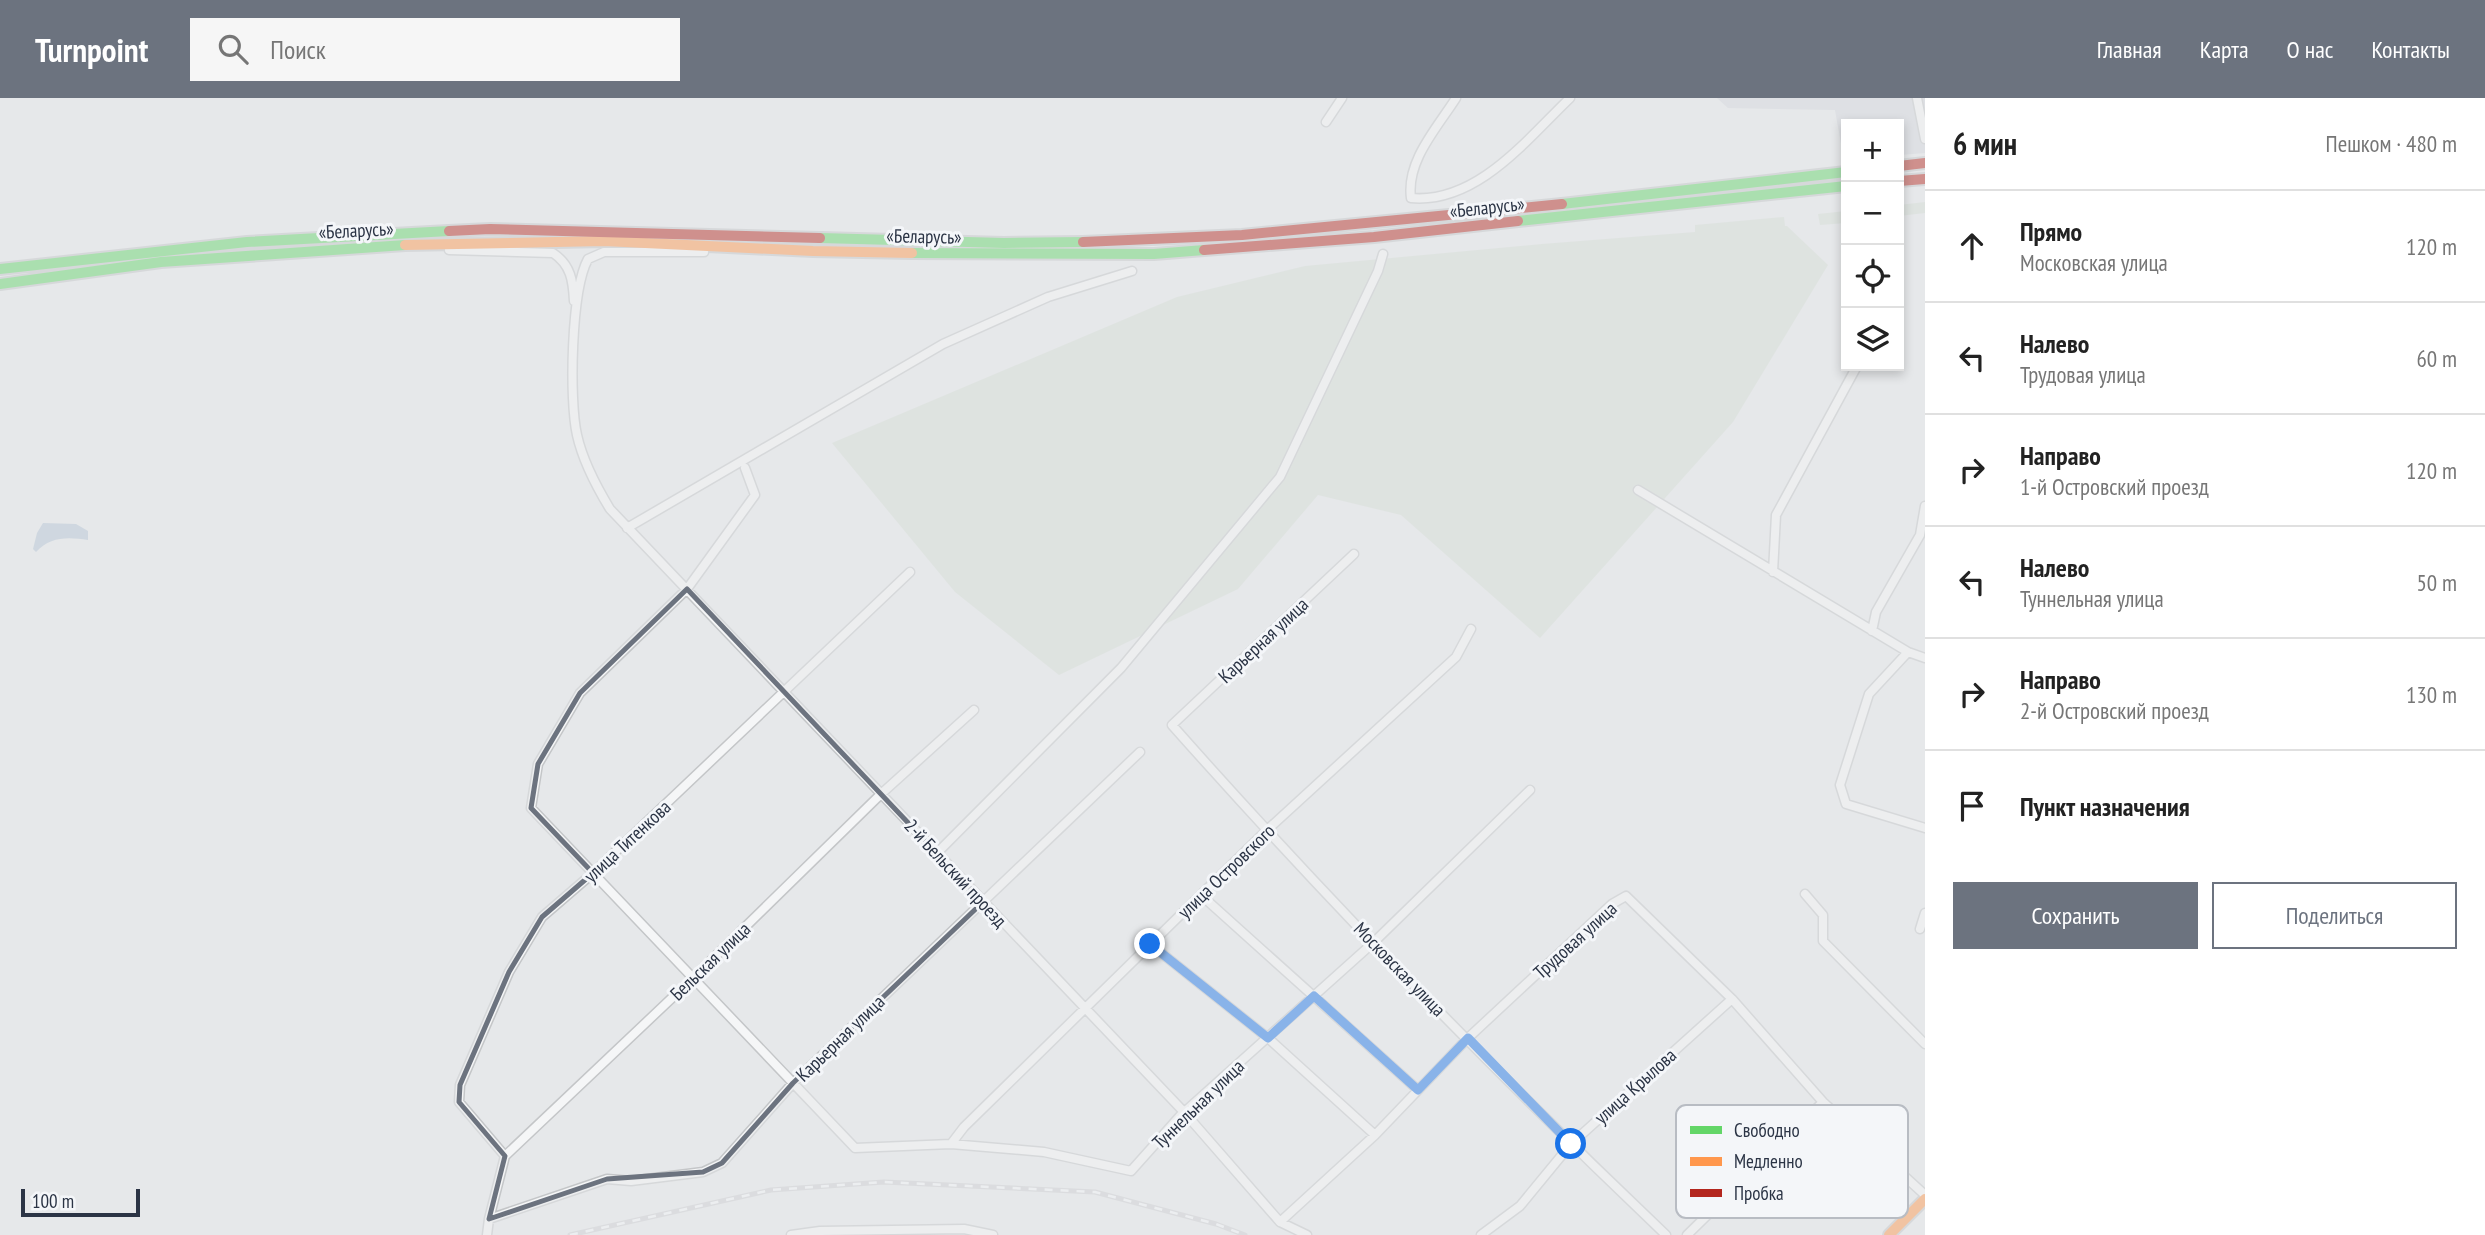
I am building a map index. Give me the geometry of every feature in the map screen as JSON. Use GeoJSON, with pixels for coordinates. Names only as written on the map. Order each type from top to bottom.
{"type":"FeatureCollection","features":[{"type":"Feature","properties":{"kind":"main road"},"geometry":{"type":"LineString","coordinates":[[1904,165],[1925,163]]}},
{"type":"Feature","properties":{"kind":"main road","name":"«Беларусь»"},"geometry":{"type":"LineString","coordinates":[[0,268],[247,242],[490,229],[1004,243],[1191,238],[1546,205],[1841,173]]}},
{"type":"Feature","properties":{"kind":"main road"},"geometry":{"type":"LineString","coordinates":[[1904,180],[1925,178]]}},
{"type":"Feature","properties":{"kind":"main road","name":"«Беларусь»"},"geometry":{"type":"LineString","coordinates":[[0,284],[161,262],[369,246],[604,241],[813,251],[1002,255],[1154,254],[1374,237],[1841,187]]}},
{"type":"Feature","properties":{"kind":"main road"},"geometry":{"type":"LineString","coordinates":[[1908,1215],[1925,1197]]}},
{"type":"Feature","properties":{"kind":"main road"},"geometry":{"type":"LineString","coordinates":[[1889,1235],[1905,1218]]}},
{"type":"Feature","properties":{"kind":"street"},"geometry":{"type":"LineString","coordinates":[[1325,122],[1342,98]]}},
{"type":"Feature","properties":{"kind":"street"},"geometry":{"type":"LineString","coordinates":[[1456,98],[1416,160],[1409,184],[1411,198],[1430,200],[1457,191],[1492,172],[1570,98]]}},
{"type":"Feature","properties":{"kind":"street"},"geometry":{"type":"LineString","coordinates":[[1917,98],[1925,139]]}},
{"type":"Feature","properties":{"kind":"street"},"geometry":{"type":"LineString","coordinates":[[369,246],[553,253],[570,271],[575,318]]}},
{"type":"Feature","properties":{"kind":"street"},"geometry":{"type":"LineString","coordinates":[[575,318],[583,269],[588,259],[597,253],[813,251]]}},
{"type":"Feature","properties":{"kind":"street"},"geometry":{"type":"LineString","coordinates":[[937,853],[1121,668],[1280,477],[1378,271],[1383,254]]}},
{"type":"Feature","properties":{"kind":"street"},"geometry":{"type":"LineString","coordinates":[[627,528],[943,344],[1048,296],[1132,271]]}},
{"type":"Feature","properties":{"kind":"street","name":"2-й Бельский проезд"},"geometry":{"type":"LineString","coordinates":[[575,318],[576,433],[596,485],[610,509],[1184,1112],[1280,1223]]}},
{"type":"Feature","properties":{"kind":"street"},"geometry":{"type":"LineString","coordinates":[[1773,572],[1776,514],[1854,371]]}},
{"type":"Feature","properties":{"kind":"street"},"geometry":{"type":"LineString","coordinates":[[745,468],[755,495],[687,589],[580,693],[537,764],[531,808],[793,1083]]}},
{"type":"Feature","properties":{"kind":"street"},"geometry":{"type":"LineString","coordinates":[[1638,490],[1872,631],[1908,652],[1925,658]]}},
{"type":"Feature","properties":{"kind":"street"},"geometry":{"type":"LineString","coordinates":[[1872,631],[1876,612],[1920,535],[1925,506]]}},
{"type":"Feature","properties":{"kind":"street","name":"Карьерная улица"},"geometry":{"type":"LineString","coordinates":[[1172,725],[1354,554]]}},
{"type":"Feature","properties":{"kind":"street","name":"улица Титенкова"},"geometry":{"type":"LineString","coordinates":[[505,1156],[459,1102],[460,1085],[509,972],[542,917],[593,873],[911,572]]}},
{"type":"Feature","properties":{"kind":"street","name":"улица Островского"},"geometry":{"type":"LineString","coordinates":[[951,1144],[964,1127],[1266,831],[1456,657],[1471,629]]}},
{"type":"Feature","properties":{"kind":"street"},"geometry":{"type":"LineString","coordinates":[[1908,652],[1869,694],[1840,785],[1846,804],[1925,828]]}},
{"type":"Feature","properties":{"kind":"street","name":"Бельская улица"},"geometry":{"type":"LineString","coordinates":[[505,1156],[693,978],[881,794],[974,710]]}},
{"type":"Feature","properties":{"kind":"street","name":"Московская улица"},"geometry":{"type":"LineString","coordinates":[[1172,725],[1266,831],[1571,1144],[1666,1235]]}},
{"type":"Feature","properties":{"kind":"street","name":"Карьерная улица"},"geometry":{"type":"LineString","coordinates":[[489,1219],[607,1179],[631,1181],[703,1172],[722,1163],[793,1083],[1140,752]]}},
{"type":"Feature","properties":{"kind":"street","name":"Туннельная улица"},"geometry":{"type":"LineString","coordinates":[[793,1083],[855,1148],[951,1144],[1044,1152],[1131,1171],[1184,1112],[1374,942],[1530,790]]}},
{"type":"Feature","properties":{"kind":"street"},"geometry":{"type":"LineString","coordinates":[[1805,894],[1824,915],[1823,941],[1925,1044]]}},
{"type":"Feature","properties":{"kind":"street"},"geometry":{"type":"LineString","coordinates":[[1201,895],[1418,1090]]}},
{"type":"Feature","properties":{"kind":"street","name":"Трудовая улица"},"geometry":{"type":"LineString","coordinates":[[1280,1223],[1375,1135],[1468,1038],[1612,904],[1626,895],[1732,999],[1827,1105]]}},
{"type":"Feature","properties":{"kind":"street"},"geometry":{"type":"LineString","coordinates":[[1920,929],[1925,912]]}},
{"type":"Feature","properties":{"kind":"street"},"geometry":{"type":"LineString","coordinates":[[1150,944],[1268,1038],[1375,1135]]}},
{"type":"Feature","properties":{"kind":"street","name":"улица Крылова"},"geometry":{"type":"LineString","coordinates":[[1481,1235],[1520,1206],[1571,1144],[1732,999]]}},
{"type":"Feature","properties":{"kind":"street"},"geometry":{"type":"LineString","coordinates":[[1821,1105],[1824,1102]]}},
{"type":"Feature","properties":{"kind":"street"},"geometry":{"type":"LineString","coordinates":[[487,1235],[505,1156]]}},
{"type":"Feature","properties":{"kind":"street","name":"Трудовая улица"},"geometry":{"type":"LineString","coordinates":[[1908,1181],[1925,1197]]}},
{"type":"Feature","properties":{"kind":"street"},"geometry":{"type":"LineString","coordinates":[[1687,1235],[1705,1218]]}},
{"type":"Feature","properties":{"kind":"street"},"geometry":{"type":"LineString","coordinates":[[1280,1223],[1307,1235]]}},
{"type":"Feature","properties":{"kind":"street"},"geometry":{"type":"LineString","coordinates":[[791,1235],[820,1231],[964,1229],[993,1235]]}},
{"type":"Feature","properties":{"kind":"highlighted area"},"geometry":{"type":"Polygon","coordinates":[[[687,589],[983,902],[793,1083],[722,1163],[703,1172],[607,1179],[489,1219],[505,1156],[459,1102],[460,1085],[509,972],[542,917],[593,873],[531,808],[538,764],[580,693],[687,589]]]}},
{"type":"Feature","properties":{"kind":"shaded area"},"geometry":{"type":"Polygon","coordinates":[[[1717,98],[1925,98],[1925,153],[1904,155],[1904,119],[1841,119],[1841,143],[1835,110],[1728,108],[1717,98]]]}},
{"type":"Feature","properties":{"kind":"shaded area"},"geometry":{"type":"Polygon","coordinates":[[[1925,202],[1925,213],[1904,215],[1904,204],[1925,202]]]}},
{"type":"Feature","properties":{"kind":"shaded area"},"geometry":{"type":"Polygon","coordinates":[[[1841,212],[1841,223],[1820,225],[1818,214],[1841,212]]]}},
{"type":"Feature","properties":{"kind":"shaded area"},"geometry":{"type":"Polygon","coordinates":[[[1784,217],[1785,226],[1828,265],[1733,422],[1540,638],[1401,515],[1318,495],[1238,589],[1059,675],[955,592],[832,443],[1177,297],[1305,266],[1695,232],[1695,225],[1784,217]]]}},
{"type":"Feature","properties":{"kind":"water"},"geometry":{"type":"Polygon","coordinates":[[[43,523],[76,524],[88,531],[88,540],[54,540],[36,552],[33,549],[43,523]]]}},
{"type":"Feature","properties":{"kind":"railway"},"geometry":{"type":"LineString","coordinates":[[570,1235],[771,1190],[884,1182],[1095,1192],[1216,1224],[1245,1235]]}},
{"type":"Feature","properties":{"kind":"traffic: fast"},"geometry":{"type":"LineString","coordinates":[[1562,204],[1841,173]]}},
{"type":"Feature","properties":{"kind":"traffic: fast"},"geometry":{"type":"LineString","coordinates":[[1518,221],[1841,187]]}},
{"type":"Feature","properties":{"kind":"traffic: fast"},"geometry":{"type":"LineString","coordinates":[[0,269],[247,242],[449,231]]}},
{"type":"Feature","properties":{"kind":"traffic: fast"},"geometry":{"type":"LineString","coordinates":[[820,238],[1004,243],[1083,242]]}},
{"type":"Feature","properties":{"kind":"traffic: fast"},"geometry":{"type":"LineString","coordinates":[[0,284],[161,262],[405,245]]}},
{"type":"Feature","properties":{"kind":"traffic: fast"},"geometry":{"type":"LineString","coordinates":[[912,253],[1154,254],[1204,250]]}},
{"type":"Feature","properties":{"kind":"traffic: slow"},"geometry":{"type":"LineString","coordinates":[[405,245],[604,241],[912,253]]}},
{"type":"Feature","properties":{"kind":"traffic: slow"},"geometry":{"type":"LineString","coordinates":[[1908,1216],[1925,1199]]}},
{"type":"Feature","properties":{"kind":"traffic: slow"},"geometry":{"type":"LineString","coordinates":[[1889,1235],[1906,1218]]}},
{"type":"Feature","properties":{"kind":"traffic: jam"},"geometry":{"type":"LineString","coordinates":[[1904,165],[1925,163]]}},
{"type":"Feature","properties":{"kind":"traffic: jam"},"geometry":{"type":"LineString","coordinates":[[1904,181],[1925,179]]}},
{"type":"Feature","properties":{"kind":"traffic: jam"},"geometry":{"type":"LineString","coordinates":[[1083,242],[1242,235],[1562,204]]}},
{"type":"Feature","properties":{"kind":"traffic: jam"},"geometry":{"type":"LineString","coordinates":[[1204,250],[1374,237],[1518,221]]}},
{"type":"Feature","properties":{"kind":"traffic: jam"},"geometry":{"type":"LineString","coordinates":[[449,231],[490,229],[820,238]]}},
{"type":"Feature","properties":{"kind":"route"},"geometry":{"type":"LineString","coordinates":[[1150,944],[1268,1038],[1314,996],[1418,1090],[1468,1038],[1571,1144]]}}]}
